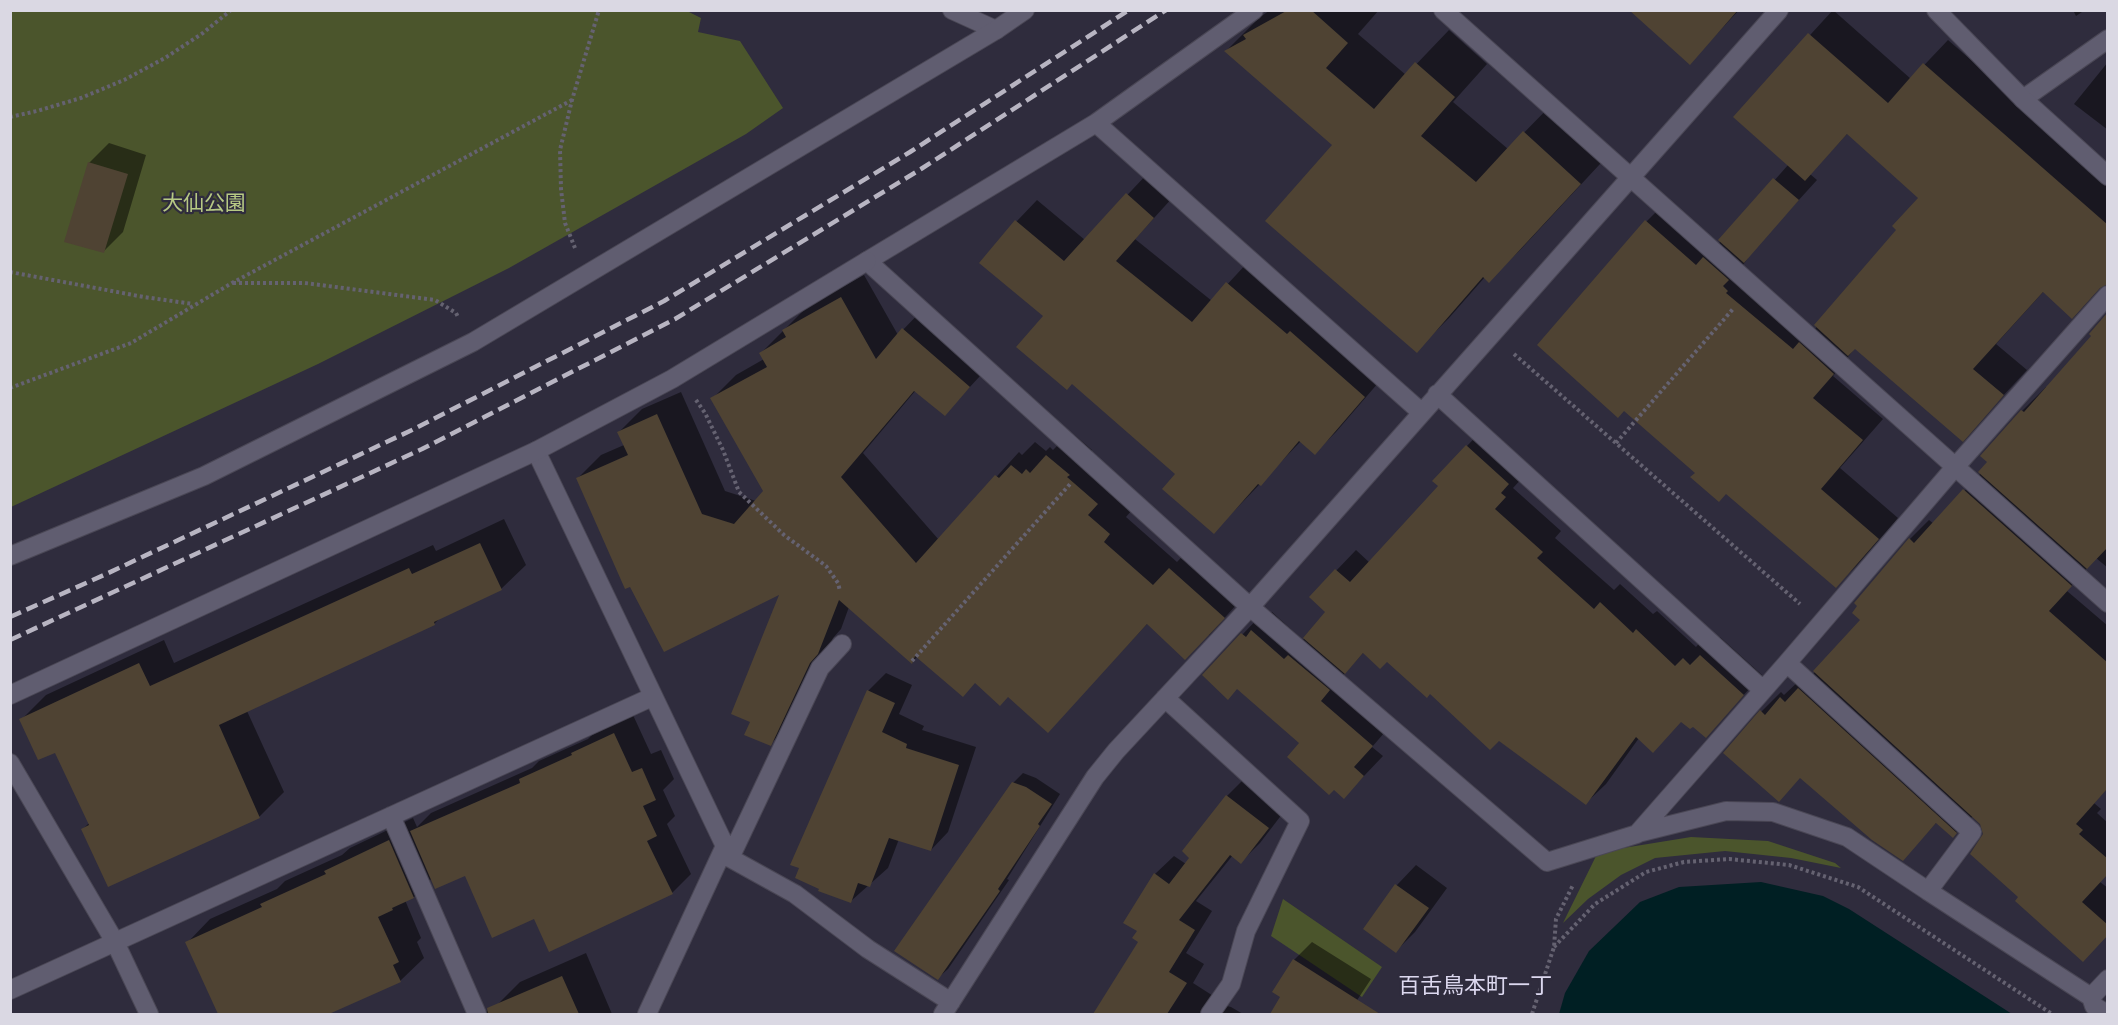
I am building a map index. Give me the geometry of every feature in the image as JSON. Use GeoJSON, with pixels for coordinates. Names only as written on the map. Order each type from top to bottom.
{"type":"FeatureCollection","features":[{"type":"Feature","properties":{"kind":"street"},"geometry":{"type":"LineString","coordinates":[[952,10],[996,30]]}},
{"type":"Feature","properties":{"kind":"street"},"geometry":{"type":"LineString","coordinates":[[10,556],[204,476],[473,342],[996,30],[1025,10]]}},
{"type":"Feature","properties":{"kind":"street"},"geometry":{"type":"LineString","coordinates":[[10,695],[536,451],[668,381],[1096,123],[1254,10]]}},
{"type":"Feature","properties":{"kind":"street"},"geometry":{"type":"LineString","coordinates":[[1443,10],[1956,465],[2108,603]]}},
{"type":"Feature","properties":{"kind":"street"},"geometry":{"type":"LineString","coordinates":[[536,451],[727,852],[795,894],[947,1008],[1095,777],[1250,607],[1779,10]]}},
{"type":"Feature","properties":{"kind":"street"},"geometry":{"type":"LineString","coordinates":[[1936,10],[2023,99],[2108,176]]}},
{"type":"Feature","properties":{"kind":"street"},"geometry":{"type":"LineString","coordinates":[[2023,99],[2108,39]]}},
{"type":"Feature","properties":{"kind":"street"},"geometry":{"type":"LineString","coordinates":[[1096,123],[1421,412]]}},
{"type":"Feature","properties":{"kind":"street"},"geometry":{"type":"LineString","coordinates":[[867,261],[1250,607],[1547,862],[1726,810],[1773,812],[1847,837],[2091,997],[2094,1006],[2107,1014]]}},
{"type":"Feature","properties":{"kind":"street"},"geometry":{"type":"LineString","coordinates":[[1637,834],[1956,465],[2108,296]]}},
{"type":"Feature","properties":{"kind":"street"},"geometry":{"type":"LineString","coordinates":[[1437,394],[1763,690]]}},
{"type":"Feature","properties":{"kind":"street"},"geometry":{"type":"LineString","coordinates":[[647,1014],[820,668],[842,644]]}},
{"type":"Feature","properties":{"kind":"street"},"geometry":{"type":"LineString","coordinates":[[1787,663],[1972,832],[1928,891]]}},
{"type":"Feature","properties":{"kind":"street"},"geometry":{"type":"LineString","coordinates":[[10,990],[652,697]]}},
{"type":"Feature","properties":{"kind":"street"},"geometry":{"type":"LineString","coordinates":[[1165,698],[1300,821],[1246,931],[1231,984],[1210,1014]]}},
{"type":"Feature","properties":{"kind":"street"},"geometry":{"type":"LineString","coordinates":[[10,763],[114,942],[149,1014]]}},
{"type":"Feature","properties":{"kind":"street"},"geometry":{"type":"LineString","coordinates":[[391,816],[477,1014]]}},
{"type":"Feature","properties":{"kind":"street"},"geometry":{"type":"LineString","coordinates":[[2091,997],[2108,979]]}},
{"type":"Feature","properties":{"kind":"path"},"geometry":{"type":"LineString","coordinates":[[10,117],[81,98],[124,80],[165,58],[203,33],[231,10]]}},
{"type":"Feature","properties":{"kind":"path"},"geometry":{"type":"LineString","coordinates":[[570,233],[565,223],[560,150],[572,100],[600,10]]}},
{"type":"Feature","properties":{"kind":"path"},"geometry":{"type":"LineString","coordinates":[[10,388],[131,343],[232,283],[572,100]]}},
{"type":"Feature","properties":{"kind":"path"},"geometry":{"type":"LineString","coordinates":[[10,272],[194,304]]}},
{"type":"Feature","properties":{"kind":"path"},"geometry":{"type":"LineString","coordinates":[[232,283],[305,283],[435,300]]}},
{"type":"Feature","properties":{"kind":"path"},"geometry":{"type":"LineString","coordinates":[[1616,443],[1753,286]]}},
{"type":"Feature","properties":{"kind":"path"},"geometry":{"type":"LineString","coordinates":[[1491,334],[1822,622]]}},
{"type":"Feature","properties":{"kind":"path"},"geometry":{"type":"LineString","coordinates":[[668,381],[692,396],[705,413],[723,450],[739,492],[784,535],[826,566],[840,591]]}},
{"type":"Feature","properties":{"kind":"path"},"geometry":{"type":"LineString","coordinates":[[912,661],[1090,462]]}},
{"type":"Feature","properties":{"kind":"path"},"geometry":{"type":"LineString","coordinates":[[1532,1014],[1554,947],[1556,919],[1591,849]]}},
{"type":"Feature","properties":{"kind":"path"},"geometry":{"type":"LineString","coordinates":[[1554,947],[1595,904],[1646,872],[1683,862],[1730,859],[1789,865],[1858,887],[2052,1014]]}},
{"type":"Feature","properties":{"kind":"green space","name":"大仙公園"},"geometry":{"type":"Polygon","coordinates":[[[10,11],[687,11],[701,18],[698,32],[740,41],[783,108],[746,134],[509,268],[318,364],[11,507],[10,11]]]}},
{"type":"Feature","properties":{"kind":"green space"},"geometry":{"type":"Polygon","coordinates":[[[1691,837],[1768,841],[1835,863],[1841,868],[1791,858],[1725,851],[1655,858],[1621,875],[1588,899],[1563,923],[1596,856],[1617,849],[1691,837]]]}},
{"type":"Feature","properties":{"kind":"green space"},"geometry":{"type":"Polygon","coordinates":[[[1283,899],[1382,967],[1362,997],[1271,936],[1283,899]]]}},
{"type":"Feature","properties":{"kind":"shaded area"},"geometry":{"type":"Polygon","coordinates":[[[1761,882],[1823,896],[1849,909],[2012,1014],[1559,1014],[1565,993],[1589,951],[1640,902],[1679,887],[1761,882]]]}},
{"type":"Feature","properties":{"kind":"building"},"geometry":{"type":"Polygon","coordinates":[[[1288,10],[1311,10],[1348,43],[1326,68],[1374,109],[1415,62],[1455,97],[1421,136],[1476,182],[1523,131],[1581,184],[1489,283],[1483,277],[1417,353],[1265,221],[1332,145],[1224,51],[1246,39],[1243,35],[1288,10]]]}},
{"type":"Feature","properties":{"kind":"building"},"geometry":{"type":"Polygon","coordinates":[[[1629,10],[1738,10],[1690,65],[1629,10]]]}},
{"type":"Feature","properties":{"kind":"building"},"geometry":{"type":"Polygon","coordinates":[[[1808,33],[1888,103],[1923,63],[2108,225],[2108,284],[2100,288],[2072,319],[2043,292],[1973,369],[2004,395],[1963,442],[1855,349],[1848,356],[1814,325],[1896,230],[1892,226],[1918,198],[1847,134],[1805,181],[1733,117],[1808,33]]]}},
{"type":"Feature","properties":{"kind":"building"},"geometry":{"type":"Polygon","coordinates":[[[88,162],[128,174],[104,253],[64,242],[88,162]]]}},
{"type":"Feature","properties":{"kind":"building"},"geometry":{"type":"Polygon","coordinates":[[[1773,178],[1799,200],[1744,263],[1718,240],[1773,178]]]}},
{"type":"Feature","properties":{"kind":"building"},"geometry":{"type":"Polygon","coordinates":[[[1126,193],[1154,218],[1116,261],[1192,322],[1226,282],[1287,334],[1290,331],[1365,397],[1315,455],[1299,441],[1261,486],[1258,484],[1214,534],[1162,489],[1175,474],[1072,384],[1067,390],[1016,347],[1043,316],[979,263],[1015,220],[1064,261],[1126,193]]]}},
{"type":"Feature","properties":{"kind":"building"},"geometry":{"type":"Polygon","coordinates":[[[1645,220],[1696,265],[1703,257],[1729,280],[1723,286],[1728,291],[1726,293],[1793,349],[1799,342],[1834,374],[1813,398],[1863,440],[1821,489],[1879,539],[1836,588],[1726,494],[1719,502],[1690,477],[1695,473],[1624,411],[1618,418],[1537,345],[1645,220]]]}},
{"type":"Feature","properties":{"kind":"building"},"geometry":{"type":"Polygon","coordinates":[[[841,297],[876,359],[902,328],[970,387],[945,416],[914,391],[841,477],[916,563],[995,475],[999,478],[1011,465],[1022,474],[1026,469],[1030,473],[1046,455],[1070,475],[1067,477],[1098,504],[1088,515],[1110,534],[1104,542],[1153,585],[1169,568],[1225,618],[1185,660],[1147,624],[1048,733],[1008,697],[1000,706],[975,683],[963,697],[915,656],[912,664],[839,600],[818,654],[810,663],[771,746],[744,735],[750,722],[731,714],[779,595],[664,652],[630,587],[625,589],[576,478],[628,455],[617,432],[657,414],[702,514],[734,524],[763,491],[710,398],[767,367],[759,353],[786,337],[782,330],[841,297]]]}},
{"type":"Feature","properties":{"kind":"building"},"geometry":{"type":"Polygon","coordinates":[[[2108,312],[2108,547],[2087,569],[1978,472],[1987,462],[1980,456],[2021,410],[2024,412],[2091,336],[2089,334],[2108,312]]]}},
{"type":"Feature","properties":{"kind":"building"},"geometry":{"type":"Polygon","coordinates":[[[1466,445],[1509,484],[1501,493],[1506,497],[1495,509],[1543,552],[1537,558],[1594,609],[1600,602],[1633,633],[1636,629],[1675,666],[1683,658],[1690,665],[1700,655],[1744,695],[1706,738],[1693,727],[1690,729],[1681,722],[1653,753],[1636,737],[1586,805],[1499,741],[1490,750],[1430,694],[1427,698],[1387,662],[1380,669],[1363,653],[1345,674],[1303,638],[1325,612],[1309,597],[1335,569],[1350,582],[1438,486],[1432,481],[1466,445]]]}},
{"type":"Feature","properties":{"kind":"building"},"geometry":{"type":"Polygon","coordinates":[[[1963,489],[2072,586],[2049,611],[2108,663],[2108,788],[2076,824],[2083,830],[2079,834],[2108,859],[2108,874],[2082,902],[2108,925],[2108,935],[2083,962],[2015,901],[2018,897],[1970,854],[1983,834],[1980,824],[1813,671],[1860,620],[1852,613],[1857,606],[1854,603],[1909,538],[1914,543],[1963,489]]]}},
{"type":"Feature","properties":{"kind":"building"},"geometry":{"type":"Polygon","coordinates":[[[480,543],[502,590],[434,622],[435,625],[219,725],[260,818],[108,887],[81,829],[89,825],[55,753],[38,760],[19,719],[139,663],[150,686],[409,568],[412,574],[480,543]]]}},
{"type":"Feature","properties":{"kind":"building"},"geometry":{"type":"Polygon","coordinates":[[[1251,630],[1284,659],[1288,655],[1330,690],[1321,701],[1373,746],[1354,767],[1364,776],[1344,799],[1334,790],[1329,795],[1287,757],[1299,743],[1237,689],[1228,700],[1202,675],[1241,633],[1246,637],[1251,630]]]}},
{"type":"Feature","properties":{"kind":"building"},"geometry":{"type":"Polygon","coordinates":[[[1798,688],[1957,833],[1953,838],[1936,823],[1903,861],[1872,840],[1800,778],[1779,802],[1723,753],[1760,710],[1765,715],[1780,697],[1785,702],[1798,688]]]}},
{"type":"Feature","properties":{"kind":"building"},"geometry":{"type":"Polygon","coordinates":[[[867,690],[895,703],[882,732],[907,744],[906,748],[959,765],[931,851],[889,838],[870,887],[858,883],[851,903],[818,891],[819,889],[795,878],[799,868],[790,865],[867,690]]]}},
{"type":"Feature","properties":{"kind":"building"},"geometry":{"type":"Polygon","coordinates":[[[614,733],[632,772],[642,768],[656,800],[643,806],[657,836],[647,841],[673,894],[549,952],[534,919],[492,938],[465,876],[435,889],[410,831],[520,783],[519,779],[614,733]]]}},
{"type":"Feature","properties":{"kind":"building"},"geometry":{"type":"Polygon","coordinates":[[[1012,782],[1026,787],[1052,804],[998,889],[1000,891],[938,980],[894,951],[1012,782]]]}},
{"type":"Feature","properties":{"kind":"building"},"geometry":{"type":"Polygon","coordinates":[[[1226,795],[1269,828],[1241,864],[1230,855],[1179,920],[1195,930],[1169,972],[1187,983],[1167,1014],[1093,1014],[1138,942],[1132,938],[1137,931],[1123,923],[1154,873],[1169,884],[1189,858],[1182,851],[1226,795]]]}},
{"type":"Feature","properties":{"kind":"building"},"geometry":{"type":"Polygon","coordinates":[[[389,840],[414,898],[378,917],[399,962],[393,965],[401,982],[329,1014],[218,1014],[185,942],[262,907],[260,904],[326,874],[324,871],[389,840]]]}},
{"type":"Feature","properties":{"kind":"building"},"geometry":{"type":"Polygon","coordinates":[[[1395,884],[1429,908],[1396,953],[1363,929],[1395,884]]]}},
{"type":"Feature","properties":{"kind":"building"},"geometry":{"type":"Polygon","coordinates":[[[1293,959],[1380,1014],[1270,1014],[1280,997],[1272,992],[1293,959]]]}},
{"type":"Feature","properties":{"kind":"building"},"geometry":{"type":"Polygon","coordinates":[[[562,976],[579,1014],[488,1014],[487,1008],[562,976]]]}},
{"type":"Feature","properties":{"kind":"railway"},"geometry":{"type":"LineString","coordinates":[[10,617],[412,430],[664,301],[910,152],[1129,10]]}},
{"type":"Feature","properties":{"kind":"railway"},"geometry":{"type":"LineString","coordinates":[[10,640],[422,449],[675,319],[921,169],[1166,10]]}},
{"type":"Feature","properties":{"kind":"district","name":"百舌鳥本町一丁"},"geometry":{"type":"Point","coordinates":[1475,987]}}]}
